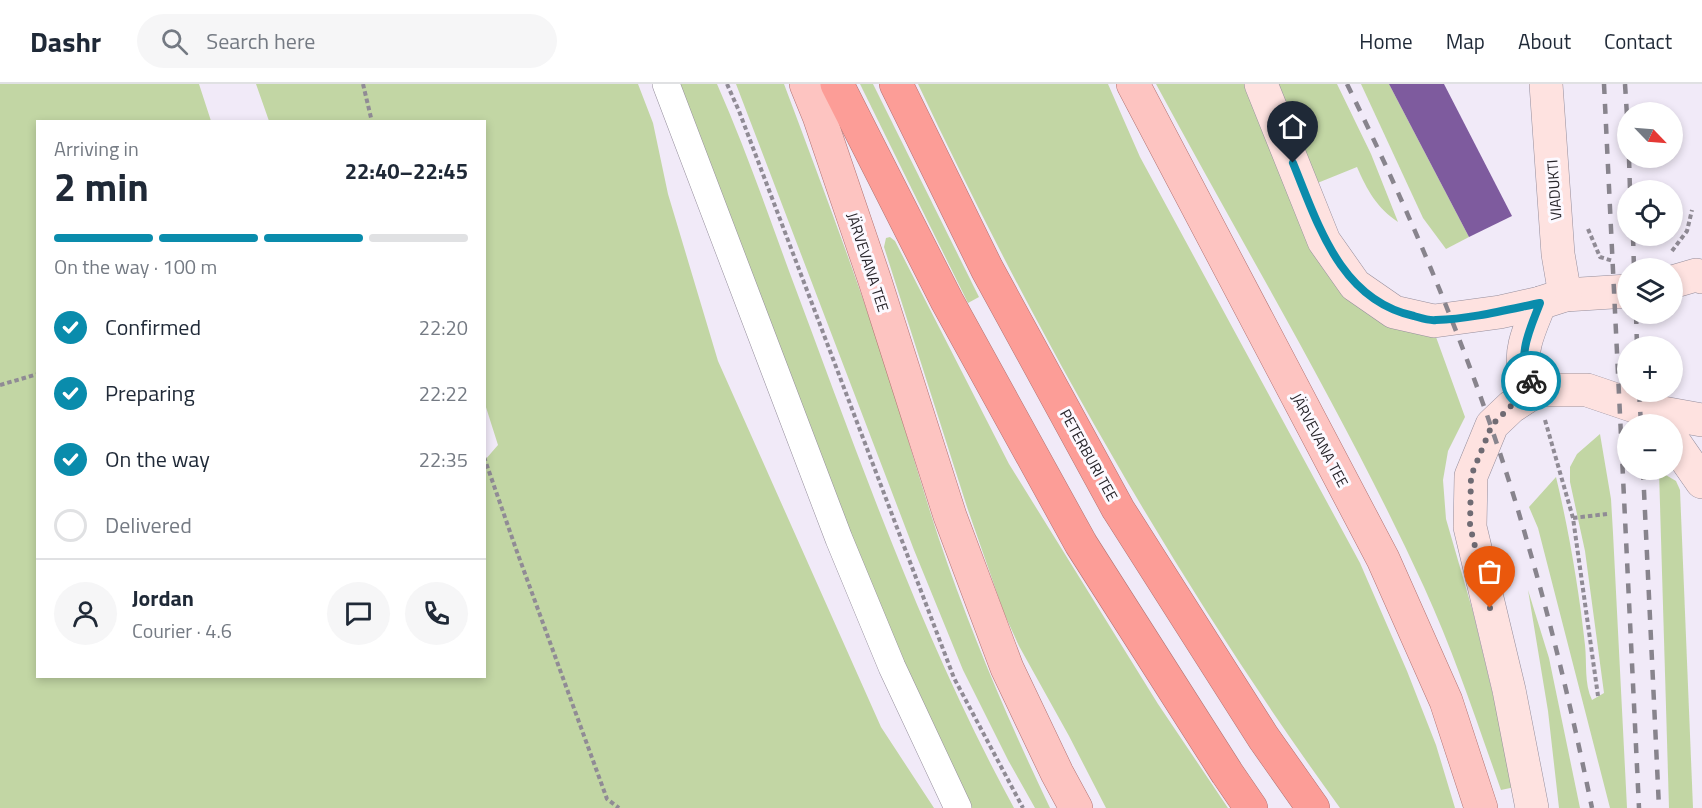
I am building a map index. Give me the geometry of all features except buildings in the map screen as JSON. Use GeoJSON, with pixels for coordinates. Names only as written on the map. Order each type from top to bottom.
{"type":"FeatureCollection","features":[{"type":"Feature","properties":{"kind":"highway"},"geometry":{"type":"LineString","coordinates":[[837,84],[947,301],[1081,544],[1251,808]]}},
{"type":"Feature","properties":{"kind":"highway","name":"PETERBURI TEE"},"geometry":{"type":"LineString","coordinates":[[896,84],[987,269],[1118,509],[1263,737],[1313,808]]}},
{"type":"Feature","properties":{"kind":"main road","name":"JÄRVEVANA TEE"},"geometry":{"type":"LineString","coordinates":[[806,84],[875,281],[950,516],[1007,668],[1076,808]]}},
{"type":"Feature","properties":{"kind":"main road","name":"JÄRVEVANA TEE"},"geometry":{"type":"LineString","coordinates":[[1133,84],[1383,558],[1446,701],[1481,808]]}},
{"type":"Feature","properties":{"kind":"street"},"geometry":{"type":"LineString","coordinates":[[666,84],[839,539],[892,667],[958,808]]}},
{"type":"Feature","properties":{"kind":"street"},"geometry":{"type":"LineString","coordinates":[[1261,84],[1324,241],[1355,285],[1394,312],[1434,321],[1500,312],[1617,279]]}},
{"type":"Feature","properties":{"kind":"street","name":"VIADUKTI"},"geometry":{"type":"LineString","coordinates":[[1546,84],[1558,254],[1552,299]]}},
{"type":"Feature","properties":{"kind":"street"},"geometry":{"type":"LineString","coordinates":[[1537,390],[1526,374],[1523,359],[1527,339],[1552,299]]}},
{"type":"Feature","properties":{"kind":"street"},"geometry":{"type":"LineString","coordinates":[[1532,808],[1509,690],[1470,526],[1471,476],[1492,425],[1511,406],[1537,390],[1587,390],[1646,414]]}},
{"type":"Feature","properties":{"kind":"street"},"geometry":{"type":"LineString","coordinates":[[1683,419],[1702,420]]}},
{"type":"Feature","properties":{"kind":"street"},"geometry":{"type":"LineString","coordinates":[[1683,455],[1702,482]]}},
{"type":"Feature","properties":{"kind":"path"},"geometry":{"type":"LineString","coordinates":[[363,84],[372,120]]}},
{"type":"Feature","properties":{"kind":"path"},"geometry":{"type":"LineString","coordinates":[[727,84],[744,122],[954,678],[1023,808]]}},
{"type":"Feature","properties":{"kind":"path"},"geometry":{"type":"LineString","coordinates":[[1689,270],[1687,231],[1692,210]]}},
{"type":"Feature","properties":{"kind":"path"},"geometry":{"type":"LineString","coordinates":[[1587,224],[1600,257],[1617,271]]}},
{"type":"Feature","properties":{"kind":"path"},"geometry":{"type":"LineString","coordinates":[[0,385],[36,375]]}},
{"type":"Feature","properties":{"kind":"path"},"geometry":{"type":"LineString","coordinates":[[1537,390],[1573,518],[1598,696]]}},
{"type":"Feature","properties":{"kind":"path"},"geometry":{"type":"LineString","coordinates":[[486,462],[607,799],[619,808]]}},
{"type":"Feature","properties":{"kind":"path"},"geometry":{"type":"LineString","coordinates":[[1573,518],[1607,514]]}},
{"type":"Feature","properties":{"kind":"green space"},"geometry":{"type":"Polygon","coordinates":[[[0,84],[199,84],[211,120],[36,120],[36,678],[486,678],[486,459],[498,445],[486,407],[486,120],[269,120],[256,84],[638,84],[653,123],[668,194],[718,361],[881,727],[934,808],[0,808],[0,84]]]}},
{"type":"Feature","properties":{"kind":"green space"},"geometry":{"type":"Polygon","coordinates":[[[676,84],[717,84],[892,544],[949,678],[1014,808],[970,808],[878,610],[676,84]]]}},
{"type":"Feature","properties":{"kind":"green space"},"geometry":{"type":"Polygon","coordinates":[[[736,84],[784,84],[877,340],[951,573],[990,675],[1050,808],[1035,808],[963,670],[914,550],[736,84]]]}},
{"type":"Feature","properties":{"kind":"green space"},"geometry":{"type":"Polygon","coordinates":[[[860,84],[873,84],[979,297],[968,303],[860,84]]]}},
{"type":"Feature","properties":{"kind":"green space"},"geometry":{"type":"Polygon","coordinates":[[[918,84],[1108,84],[1140,157],[1360,563],[1436,745],[1455,808],[1340,808],[1222,635],[1112,456],[1011,272],[918,84]]]}},
{"type":"Feature","properties":{"kind":"green space"},"geometry":{"type":"Polygon","coordinates":[[[1156,84],[1247,84],[1310,244],[1328,276],[1353,302],[1383,322],[1400,329],[1436,337],[1465,417],[1448,451],[1443,480],[1446,519],[1473,612],[1515,787],[1501,790],[1445,637],[1393,523],[1328,396],[1156,84]]]}},
{"type":"Feature","properties":{"kind":"green space"},"geometry":{"type":"Polygon","coordinates":[[[1272,84],[1337,84],[1371,154],[1398,222],[1373,198],[1357,167],[1315,184],[1272,84]]]}},
{"type":"Feature","properties":{"kind":"green space"},"geometry":{"type":"Polygon","coordinates":[[[1361,84],[1389,84],[1469,237],[1446,249],[1423,218],[1361,84]]]}},
{"type":"Feature","properties":{"kind":"green space"},"geometry":{"type":"Polygon","coordinates":[[[890,237],[895,241],[1009,464],[1158,704],[1228,808],[1106,808],[1019,646],[1004,613],[967,507],[884,247],[886,238],[890,237]]]}},
{"type":"Feature","properties":{"kind":"green space"},"geometry":{"type":"Polygon","coordinates":[[[1600,434],[1611,499],[1627,808],[1610,808],[1538,528],[1529,507],[1556,477],[1577,582],[1587,680],[1592,700],[1604,693],[1585,551],[1570,482],[1570,467],[1577,454],[1600,434]]]}},
{"type":"Feature","properties":{"kind":"green space"},"geometry":{"type":"Polygon","coordinates":[[[1659,480],[1674,480],[1680,490],[1693,808],[1669,808],[1659,480]]]}},
{"type":"Feature","properties":{"kind":"green space"},"geometry":{"type":"Polygon","coordinates":[[[1528,590],[1549,658],[1580,808],[1559,808],[1548,711],[1528,590]]]}},
{"type":"Feature","properties":{"kind":"railway"},"geometry":{"type":"LineString","coordinates":[[1347,84],[1425,254],[1492,429],[1547,613],[1592,808]]}},
{"type":"Feature","properties":{"kind":"railway"},"geometry":{"type":"LineString","coordinates":[[1604,84],[1639,808]]}},
{"type":"Feature","properties":{"kind":"railway"},"geometry":{"type":"LineString","coordinates":[[1625,84],[1626,102]]}},
{"type":"Feature","properties":{"kind":"railway"},"geometry":{"type":"LineString","coordinates":[[1629,168],[1630,180]]}},
{"type":"Feature","properties":{"kind":"railway"},"geometry":{"type":"LineString","coordinates":[[1633,246],[1634,258]]}},
{"type":"Feature","properties":{"kind":"railway"},"geometry":{"type":"LineString","coordinates":[[1636,324],[1637,336]]}},
{"type":"Feature","properties":{"kind":"railway"},"geometry":{"type":"LineString","coordinates":[[1640,402],[1640,414]]}},
{"type":"Feature","properties":{"kind":"railway"},"geometry":{"type":"LineString","coordinates":[[1643,480],[1659,808]]}},
{"type":"Feature","properties":{"kind":"way so far"},"geometry":{"type":"LineString","coordinates":[[1490,608],[1470,526],[1471,476],[1492,425],[1511,406],[1537,390],[1531,381]]}},
{"type":"Feature","properties":{"kind":"route"},"geometry":{"type":"LineString","coordinates":[[1293,163],[1324,241],[1355,285],[1394,312],[1434,321],[1500,312],[1540,303],[1527,339],[1523,359],[1526,374],[1531,381]]}}]}
